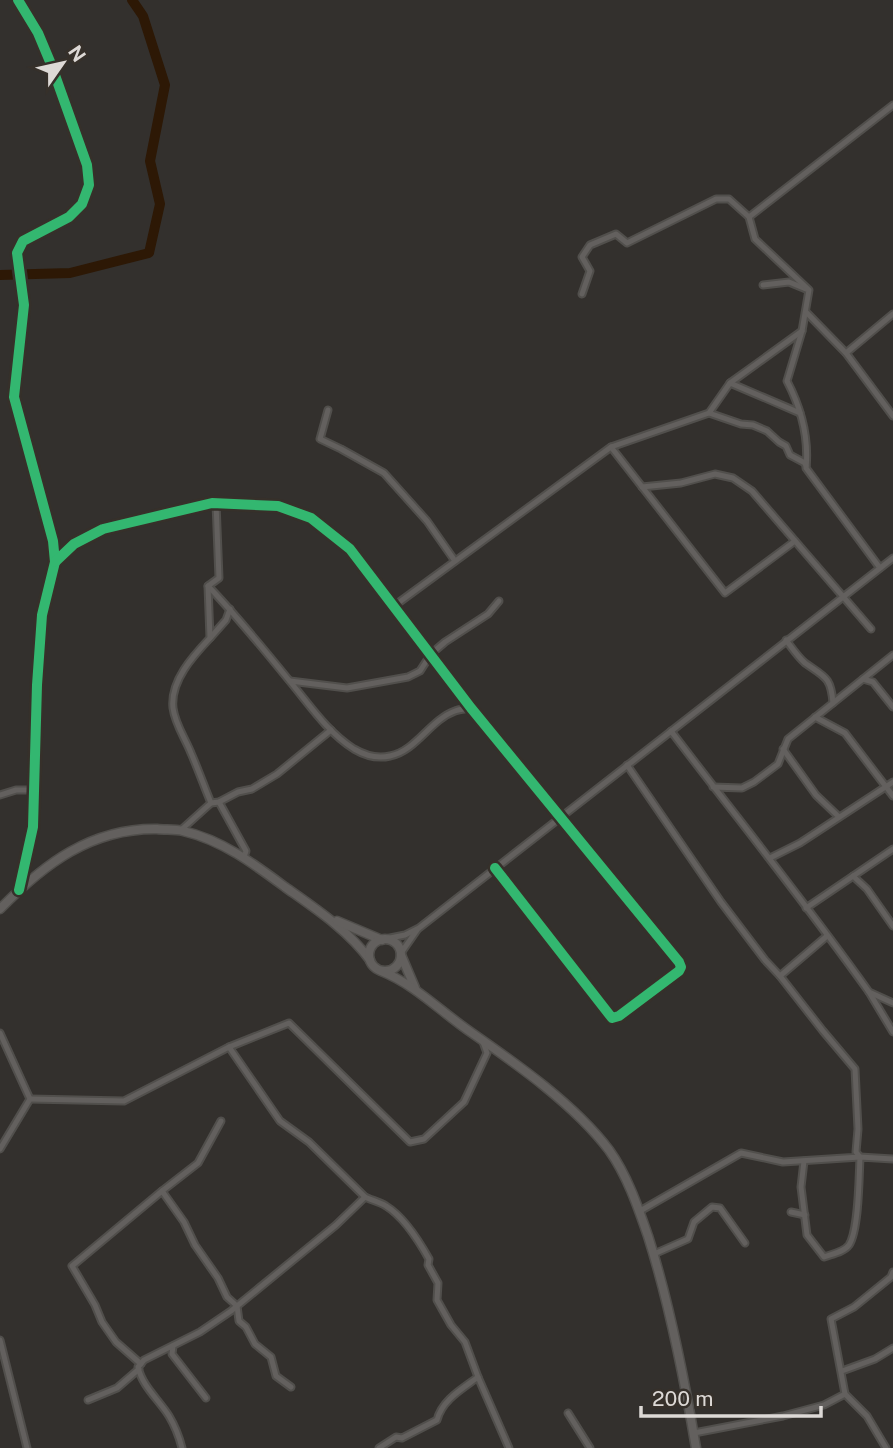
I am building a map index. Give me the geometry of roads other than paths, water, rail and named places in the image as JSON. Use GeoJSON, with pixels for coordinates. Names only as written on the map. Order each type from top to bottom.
{"type":"FeatureCollection","features":[{"type":"Feature","properties":{"kind":"main road"},"geometry":{"type":"LineString","coordinates":[[0,909],[19,890],[61,857],[99,837],[143,829],[181,830],[216,842],[244,857],[321,913],[354,941],[373,965],[415,989],[482,1040],[585,1123],[609,1151],[640,1211],[654,1254],[675,1340],[696,1448]]}},
{"type":"Feature","properties":{"kind":"main road"},"geometry":{"type":"LineString","coordinates":[[321,913],[352,929],[394,942],[415,989]]}},
{"type":"Feature","properties":{"kind":"main road"},"geometry":{"type":"LineString","coordinates":[[370,960],[373,946],[384,939]]}},
{"type":"Feature","properties":{"kind":"main road"},"geometry":{"type":"LineString","coordinates":[[381,971],[396,967],[401,954]]}},
{"type":"Feature","properties":{"kind":"street"},"geometry":{"type":"LineString","coordinates":[[18,0],[38,33],[51,64],[88,165],[89,185],[82,204],[69,217],[23,241],[17,253],[24,305],[14,397],[53,541],[55,562],[42,615],[33,827],[19,890]]}},
{"type":"Feature","properties":{"kind":"street"},"geometry":{"type":"LineString","coordinates":[[749,218],[893,105]]}},
{"type":"Feature","properties":{"kind":"street"},"geometry":{"type":"LineString","coordinates":[[582,295],[590,271],[582,257],[590,245],[616,233],[627,243],[716,199],[729,199],[749,218],[755,239],[809,290]]}},
{"type":"Feature","properties":{"kind":"street"},"geometry":{"type":"LineString","coordinates":[[763,285],[789,282],[809,290]]}},
{"type":"Feature","properties":{"kind":"street"},"geometry":{"type":"LineString","coordinates":[[806,468],[808,451],[799,405],[787,381],[802,331],[809,290]]}},
{"type":"Feature","properties":{"kind":"street"},"geometry":{"type":"LineString","coordinates":[[806,312],[846,353],[893,416]]}},
{"type":"Feature","properties":{"kind":"street"},"geometry":{"type":"LineString","coordinates":[[846,353],[893,314]]}},
{"type":"Feature","properties":{"kind":"street"},"geometry":{"type":"LineString","coordinates":[[394,606],[611,447],[709,413],[730,383],[802,331]]}},
{"type":"Feature","properties":{"kind":"street"},"geometry":{"type":"LineString","coordinates":[[730,383],[800,413]]}},
{"type":"Feature","properties":{"kind":"street"},"geometry":{"type":"LineString","coordinates":[[328,410],[320,439],[384,473],[428,521],[455,561]]}},
{"type":"Feature","properties":{"kind":"street"},"geometry":{"type":"LineString","coordinates":[[709,413],[752,425],[786,446],[790,455],[804,463],[880,568]]}},
{"type":"Feature","properties":{"kind":"street"},"geometry":{"type":"LineString","coordinates":[[611,447],[724,593],[795,541]]}},
{"type":"Feature","properties":{"kind":"street"},"geometry":{"type":"LineString","coordinates":[[642,487],[715,474],[733,478],[752,491],[872,629]]}},
{"type":"Feature","properties":{"kind":"street"},"geometry":{"type":"LineString","coordinates":[[55,562],[74,544],[103,529],[216,503],[278,506],[312,518],[350,549],[471,708],[679,962],[679,971],[619,1016],[612,1018],[495,869]]}},
{"type":"Feature","properties":{"kind":"street"},"geometry":{"type":"LineString","coordinates":[[208,586],[219,578],[216,503]]}},
{"type":"Feature","properties":{"kind":"street"},"geometry":{"type":"LineString","coordinates":[[384,939],[405,935],[419,928],[893,558]]}},
{"type":"Feature","properties":{"kind":"street"},"geometry":{"type":"LineString","coordinates":[[208,586],[230,608],[331,730],[366,755],[377,758],[393,756],[404,751],[442,718],[455,711],[471,708]]}},
{"type":"Feature","properties":{"kind":"street"},"geometry":{"type":"LineString","coordinates":[[208,586],[210,638]]}},
{"type":"Feature","properties":{"kind":"street"},"geometry":{"type":"LineString","coordinates":[[290,681],[347,688],[368,682],[390,681],[420,671],[431,654],[488,614],[499,601]]}},
{"type":"Feature","properties":{"kind":"street"},"geometry":{"type":"LineString","coordinates":[[211,803],[173,708],[174,689],[188,663],[226,620],[230,608]]}},
{"type":"Feature","properties":{"kind":"street"},"geometry":{"type":"LineString","coordinates":[[786,640],[803,661],[822,673],[831,684],[833,703]]}},
{"type":"Feature","properties":{"kind":"street"},"geometry":{"type":"LineString","coordinates":[[713,787],[742,788],[754,782],[779,761],[788,739],[893,655]]}},
{"type":"Feature","properties":{"kind":"street"},"geometry":{"type":"LineString","coordinates":[[863,679],[873,682],[893,707]]}},
{"type":"Feature","properties":{"kind":"street"},"geometry":{"type":"LineString","coordinates":[[815,717],[845,733],[893,796]]}},
{"type":"Feature","properties":{"kind":"street"},"geometry":{"type":"LineString","coordinates":[[181,830],[211,803],[262,785],[331,730]]}},
{"type":"Feature","properties":{"kind":"street"},"geometry":{"type":"LineString","coordinates":[[671,731],[770,858],[869,992],[893,1032]]}},
{"type":"Feature","properties":{"kind":"street"},"geometry":{"type":"LineString","coordinates":[[783,749],[816,795],[839,817]]}},
{"type":"Feature","properties":{"kind":"street"},"geometry":{"type":"LineString","coordinates":[[779,761],[789,760]]}},
{"type":"Feature","properties":{"kind":"street"},"geometry":{"type":"LineString","coordinates":[[627,765],[721,902],[855,1069],[858,1129],[856,1152],[860,1157],[858,1207],[849,1244],[840,1252],[824,1257],[807,1235],[801,1187],[804,1161]]}},
{"type":"Feature","properties":{"kind":"street"},"geometry":{"type":"LineString","coordinates":[[770,858],[800,843],[893,782]]}},
{"type":"Feature","properties":{"kind":"street"},"geometry":{"type":"LineString","coordinates":[[0,795],[23,789],[35,790]]}},
{"type":"Feature","properties":{"kind":"street"},"geometry":{"type":"LineString","coordinates":[[219,802],[246,851],[244,857]]}},
{"type":"Feature","properties":{"kind":"street"},"geometry":{"type":"LineString","coordinates":[[806,908],[893,849]]}},
{"type":"Feature","properties":{"kind":"street"},"geometry":{"type":"LineString","coordinates":[[853,876],[867,888],[893,926]]}},
{"type":"Feature","properties":{"kind":"street"},"geometry":{"type":"LineString","coordinates":[[401,954],[419,928]]}},
{"type":"Feature","properties":{"kind":"street"},"geometry":{"type":"LineString","coordinates":[[780,976],[786,968],[827,936]]}},
{"type":"Feature","properties":{"kind":"street"},"geometry":{"type":"LineString","coordinates":[[869,992],[893,1003]]}},
{"type":"Feature","properties":{"kind":"street"},"geometry":{"type":"LineString","coordinates":[[30,1099],[124,1101],[229,1047],[289,1023],[410,1142],[424,1139],[464,1102],[487,1053],[482,1040]]}},
{"type":"Feature","properties":{"kind":"street"},"geometry":{"type":"LineString","coordinates":[[0,1033],[30,1099]]}},
{"type":"Feature","properties":{"kind":"street"},"geometry":{"type":"LineString","coordinates":[[229,1047],[280,1121],[309,1142],[365,1198],[386,1205],[422,1245],[429,1259],[428,1265],[438,1283],[437,1300],[451,1325],[465,1342],[508,1445],[498,1448]]}},
{"type":"Feature","properties":{"kind":"street"},"geometry":{"type":"LineString","coordinates":[[0,1149],[30,1099]]}},
{"type":"Feature","properties":{"kind":"street"},"geometry":{"type":"LineString","coordinates":[[182,1448],[169,1416],[140,1376],[140,1366],[116,1342],[102,1322],[72,1266],[198,1163],[221,1121]]}},
{"type":"Feature","properties":{"kind":"street"},"geometry":{"type":"LineString","coordinates":[[640,1211],[741,1153],[783,1161],[860,1157],[893,1159]]}},
{"type":"Feature","properties":{"kind":"street"},"geometry":{"type":"LineString","coordinates":[[162,1191],[228,1297],[237,1306],[239,1321],[246,1327],[255,1345],[271,1357],[276,1376],[291,1387]]}},
{"type":"Feature","properties":{"kind":"street"},"geometry":{"type":"LineString","coordinates":[[88,1400],[117,1388],[144,1360],[200,1332],[237,1306],[365,1198]]}},
{"type":"Feature","properties":{"kind":"street"},"geometry":{"type":"LineString","coordinates":[[654,1254],[688,1239],[694,1222],[712,1208],[720,1208],[745,1243]]}},
{"type":"Feature","properties":{"kind":"street"},"geometry":{"type":"LineString","coordinates":[[791,1212],[805,1215]]}},
{"type":"Feature","properties":{"kind":"street"},"geometry":{"type":"LineString","coordinates":[[886,1448],[867,1416],[845,1394],[842,1371],[832,1337],[831,1319],[854,1307],[891,1277],[893,1272]]}},
{"type":"Feature","properties":{"kind":"street"},"geometry":{"type":"LineString","coordinates":[[0,1340],[27,1448]]}},
{"type":"Feature","properties":{"kind":"street"},"geometry":{"type":"LineString","coordinates":[[173,1346],[172,1354],[206,1398]]}},
{"type":"Feature","properties":{"kind":"street"},"geometry":{"type":"LineString","coordinates":[[842,1371],[892,1350]]}},
{"type":"Feature","properties":{"kind":"street"},"geometry":{"type":"LineString","coordinates":[[379,1448],[396,1437],[402,1438],[437,1420],[440,1410],[453,1396],[478,1377]]}},
{"type":"Feature","properties":{"kind":"street"},"geometry":{"type":"LineString","coordinates":[[694,1433],[783,1416],[824,1405],[845,1394]]}},
{"type":"Feature","properties":{"kind":"street"},"geometry":{"type":"LineString","coordinates":[[568,1413],[590,1448]]}},
{"type":"Feature","properties":{"kind":"waterway"},"geometry":{"type":"LineString","coordinates":[[0,275],[70,273],[149,253],[160,204],[150,161],[165,85],[143,16],[132,0]]}}]}
